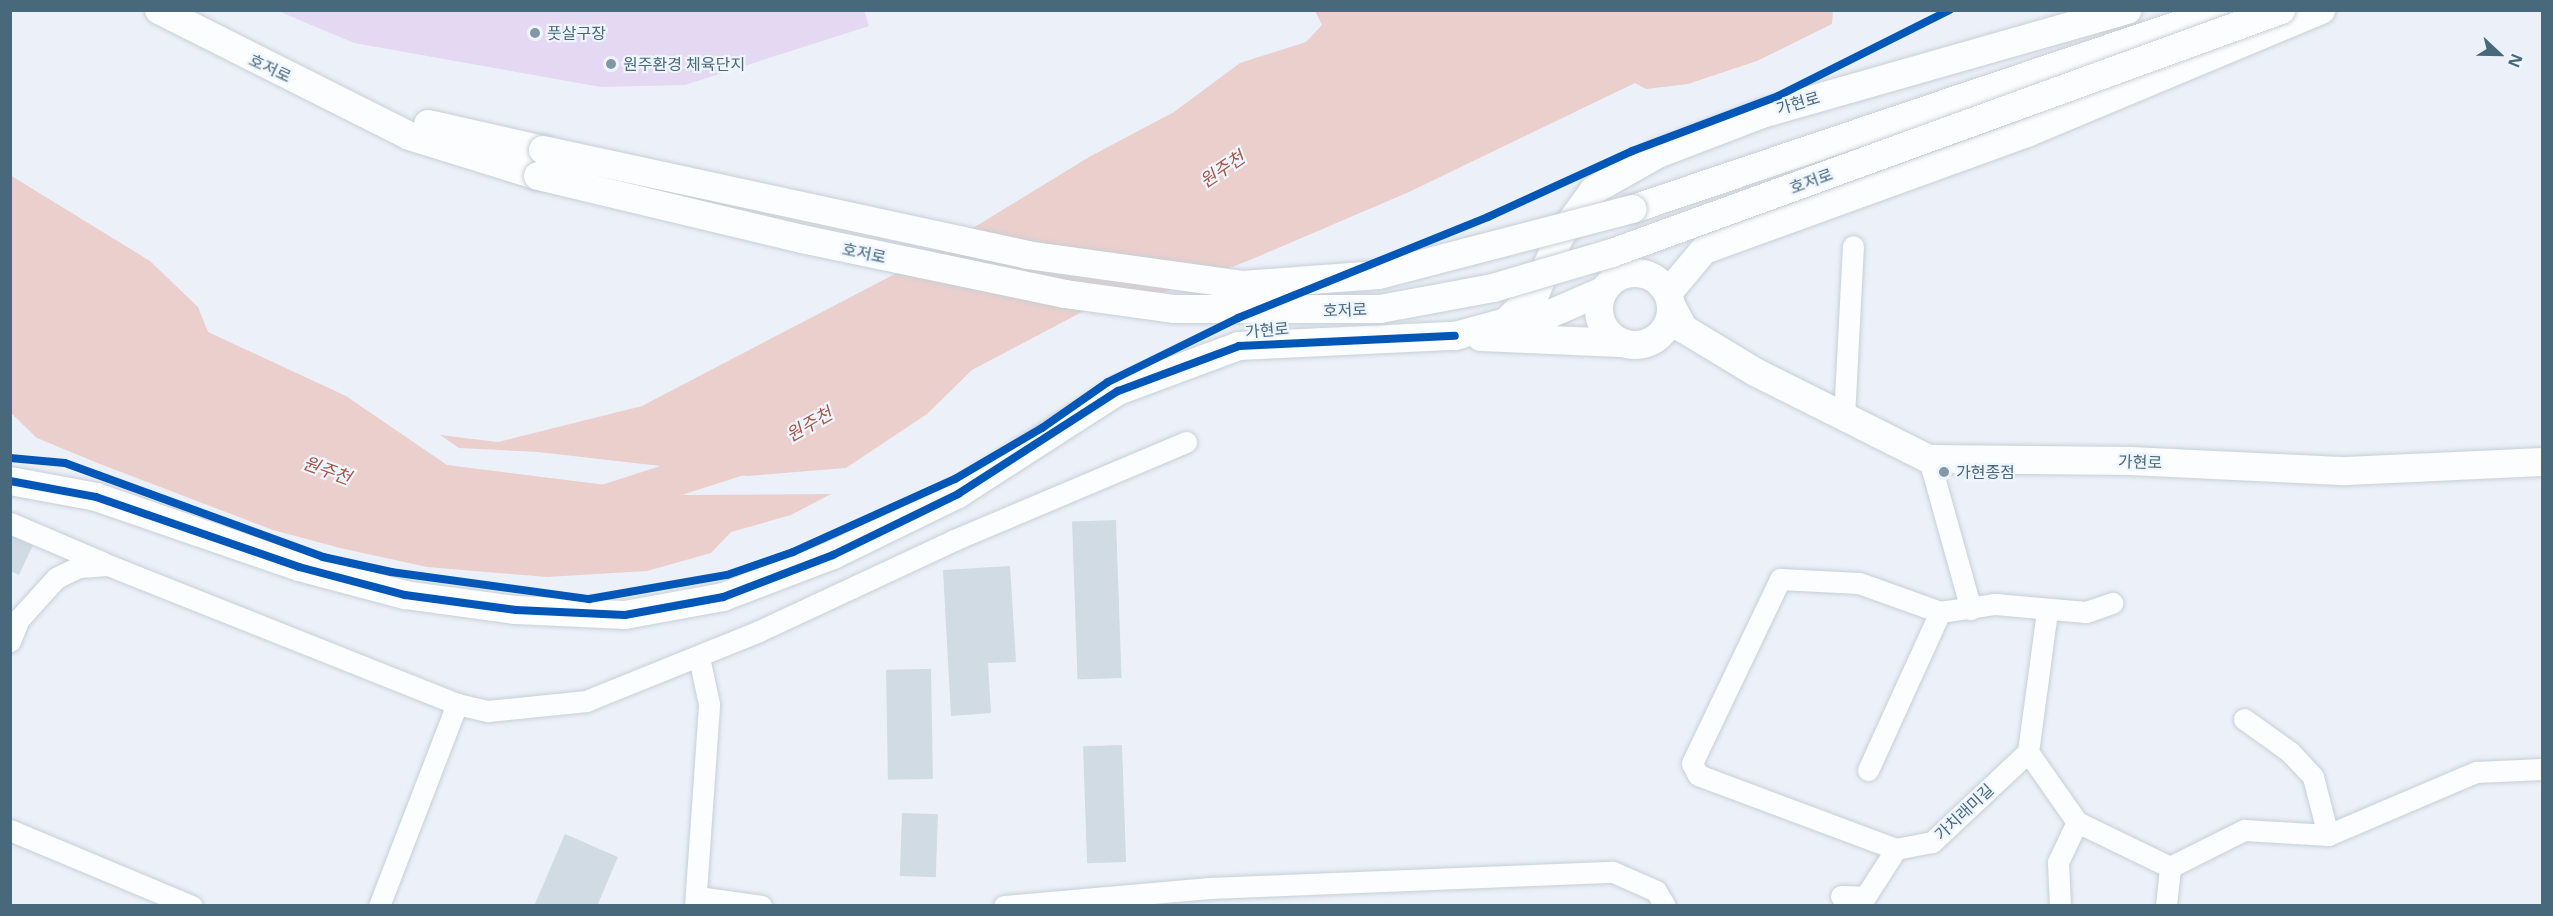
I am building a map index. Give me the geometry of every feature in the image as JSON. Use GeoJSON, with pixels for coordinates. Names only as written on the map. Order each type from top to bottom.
{"type":"FeatureCollection","features":[{"type":"Feature","properties":{"kind":"street","name":"호저로"},"geometry":{"type":"LineString","coordinates":[[159,10],[384,121],[412,121],[540,163],[802,239],[1065,294],[1174,309],[1380,309],[1492,288],[1612,253],[2281,10]]}},
{"type":"Feature","properties":{"kind":"street","name":"가현로"},"geometry":{"type":"LineString","coordinates":[[10,481],[96,497],[299,567],[405,595],[516,610],[625,615],[723,597],[833,555],[958,494],[1118,391],[1239,346],[1455,336],[1506,322],[1536,292],[1559,238],[1594,190],[1621,172],[1762,114],[2127,10]]}},
{"type":"Feature","properties":{"kind":"street","name":"호저로"},"geometry":{"type":"LineString","coordinates":[[540,163],[1027,255],[1242,285],[1379,275],[1633,209],[2223,10]]}},
{"type":"Feature","properties":{"kind":"street"},"geometry":{"type":"LineString","coordinates":[[1633,344],[1665,329],[1670,299],[1704,250],[2027,133],[2321,10]]}},
{"type":"Feature","properties":{"kind":"street"},"geometry":{"type":"LineString","coordinates":[[1844,417],[1853,246]]}},
{"type":"Feature","properties":{"kind":"street"},"geometry":{"type":"LineString","coordinates":[[1506,322],[1552,314],[1603,291],[1630,273],[1652,277],[1670,299],[1684,329],[1757,373]]}},
{"type":"Feature","properties":{"kind":"street"},"geometry":{"type":"LineString","coordinates":[[1603,291],[1599,314],[1603,326],[1633,344]]}},
{"type":"Feature","properties":{"kind":"street"},"geometry":{"type":"LineString","coordinates":[[1455,336],[1633,344],[1757,373]]}},
{"type":"Feature","properties":{"kind":"street","name":"가현로"},"geometry":{"type":"LineString","coordinates":[[1757,373],[1929,459],[2130,461],[2346,471],[2542,462]]}},
{"type":"Feature","properties":{"kind":"street"},"geometry":{"type":"LineString","coordinates":[[10,523],[108,565],[457,704],[488,711],[586,701],[699,657],[954,540],[1186,442]]}},
{"type":"Feature","properties":{"kind":"street"},"geometry":{"type":"LineString","coordinates":[[1929,459],[1971,609]]}},
{"type":"Feature","properties":{"kind":"street"},"geometry":{"type":"LineString","coordinates":[[10,640],[15,617],[56,578],[79,567],[108,565]]}},
{"type":"Feature","properties":{"kind":"street"},"geometry":{"type":"LineString","coordinates":[[1841,896],[1865,897],[1896,849],[1698,775],[1692,763],[1779,579],[1858,583],[1941,612],[1995,604],[2047,611],[2086,612],[2112,603]]}},
{"type":"Feature","properties":{"kind":"street"},"geometry":{"type":"LineString","coordinates":[[2047,611],[2028,752],[2077,822],[2170,867]]}},
{"type":"Feature","properties":{"kind":"street"},"geometry":{"type":"LineString","coordinates":[[1868,770],[1941,612]]}},
{"type":"Feature","properties":{"kind":"street"},"geometry":{"type":"LineString","coordinates":[[699,657],[709,704],[696,901],[761,906]]}},
{"type":"Feature","properties":{"kind":"street"},"geometry":{"type":"LineString","coordinates":[[379,906],[457,704]]}},
{"type":"Feature","properties":{"kind":"street"},"geometry":{"type":"LineString","coordinates":[[2244,719],[2290,752],[2313,777],[2328,835]]}},
{"type":"Feature","properties":{"kind":"street","name":"가치래미길"},"geometry":{"type":"LineString","coordinates":[[1896,849],[1932,842],[2028,752]]}},
{"type":"Feature","properties":{"kind":"street"},"geometry":{"type":"LineString","coordinates":[[2170,867],[2244,830],[2328,835],[2476,772],[2542,769]]}},
{"type":"Feature","properties":{"kind":"street"},"geometry":{"type":"LineString","coordinates":[[2060,906],[2058,862],[2077,822]]}},
{"type":"Feature","properties":{"kind":"street"},"geometry":{"type":"LineString","coordinates":[[10,830],[192,906]]}},
{"type":"Feature","properties":{"kind":"street"},"geometry":{"type":"LineString","coordinates":[[2166,906],[2170,867]]}},
{"type":"Feature","properties":{"kind":"street"},"geometry":{"type":"LineString","coordinates":[[1004,906],[1210,888],[1613,872],[1656,891],[1665,906]]}},
{"type":"Feature","properties":{"kind":"shaded area","name":"원주환경 체육단지"},"geometry":{"type":"Polygon","coordinates":[[[864,10],[869,26],[685,85],[601,87],[354,43],[278,11],[864,10]]]}},
{"type":"Feature","properties":{"kind":"water"},"geometry":{"type":"Polygon","coordinates":[[[1315,11],[1833,11],[1832,24],[1757,61],[1688,84],[1646,89],[1635,83],[1409,192],[1250,260],[1146,299],[1084,311],[972,370],[927,414],[846,468],[748,476],[538,452],[459,448],[440,435],[498,442],[642,406],[914,264],[1089,157],[1174,112],[1240,63],[1306,42],[1322,25],[1315,11]]]}},
{"type":"Feature","properties":{"kind":"water"},"geometry":{"type":"Polygon","coordinates":[[[10,175],[150,261],[198,307],[208,332],[346,396],[447,465],[687,495],[831,494],[791,515],[731,532],[711,553],[647,571],[547,577],[427,567],[340,548],[273,530],[100,464],[37,438],[11,413],[10,175]]]}},
{"type":"Feature","properties":{"kind":"building"},"geometry":{"type":"Polygon","coordinates":[[[1116,520],[1122,678],[1078,679],[1072,522],[1116,520]]]}},
{"type":"Feature","properties":{"kind":"building"},"geometry":{"type":"Polygon","coordinates":[[[10,535],[33,545],[19,575],[10,571],[10,535]]]}},
{"type":"Feature","properties":{"kind":"building"},"geometry":{"type":"Polygon","coordinates":[[[1010,566],[1016,662],[988,663],[991,713],[951,716],[943,570],[1010,566]]]}},
{"type":"Feature","properties":{"kind":"building"},"geometry":{"type":"Polygon","coordinates":[[[931,669],[933,779],[888,780],[886,670],[931,669]]]}},
{"type":"Feature","properties":{"kind":"building"},"geometry":{"type":"Polygon","coordinates":[[[1122,745],[1126,862],[1087,863],[1083,746],[1122,745]]]}},
{"type":"Feature","properties":{"kind":"building"},"geometry":{"type":"Polygon","coordinates":[[[902,813],[938,814],[936,877],[900,876],[902,813]]]}},
{"type":"Feature","properties":{"kind":"building"},"geometry":{"type":"Polygon","coordinates":[[[565,834],[618,857],[597,906],[534,906],[565,834]]]}},
{"type":"Feature","properties":{"kind":"waterway","name":"원주천"},"geometry":{"type":"LineString","coordinates":[[601,503],[747,456]]}},
{"type":"Feature","properties":{"kind":"cycle path"},"geometry":{"type":"LineString","coordinates":[[10,458],[65,463],[323,557],[391,572],[589,599],[727,575],[793,552],[955,479],[1042,428],[1108,382],[1238,318],[1488,217],[1632,151],[1778,96],[1950,10]]}},
{"type":"Feature","properties":{"kind":"cycle path"},"geometry":{"type":"LineString","coordinates":[[10,481],[96,497],[299,567],[405,595],[516,610],[625,615],[723,597],[833,555],[958,494],[1118,391],[1239,346],[1455,336]]}},
{"type":"Feature","properties":{"kind":"place","name":"풋살구장"},"geometry":{"type":"Point","coordinates":[535,33]}},
{"type":"Feature","properties":{"kind":"place","name":"원주환경 체육단지"},"geometry":{"type":"Point","coordinates":[611,64]}},
{"type":"Feature","properties":{"kind":"place","name":"가현종점"},"geometry":{"type":"Point","coordinates":[1944,472]}}]}
